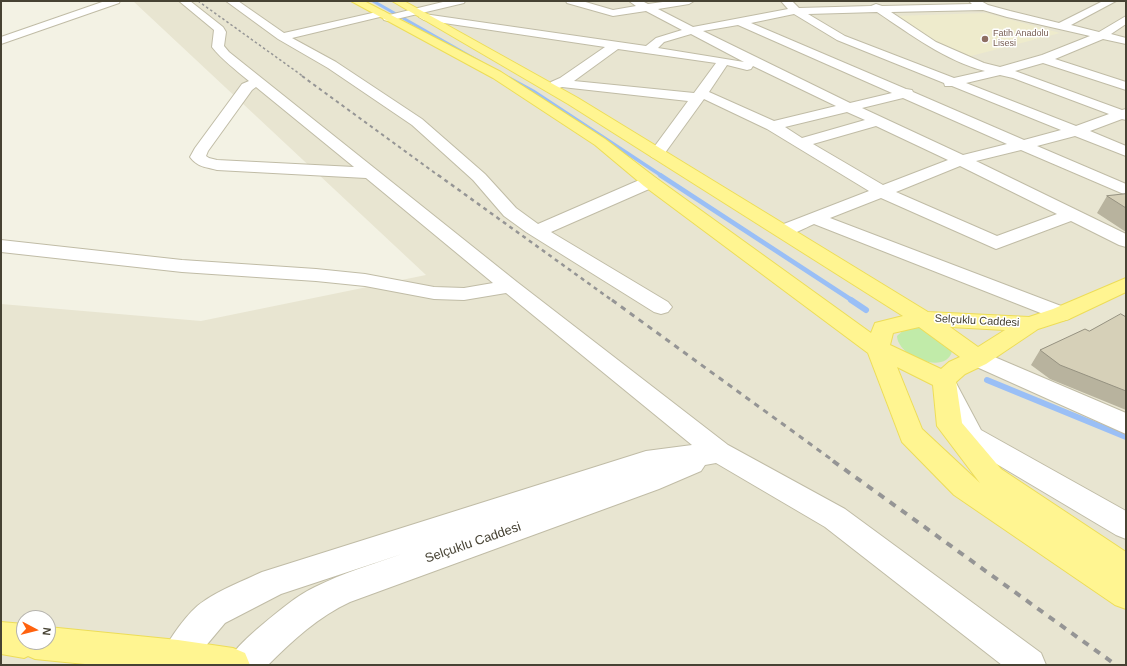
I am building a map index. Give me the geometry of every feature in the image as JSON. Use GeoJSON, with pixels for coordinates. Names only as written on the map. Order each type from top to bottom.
{"type":"FeatureCollection","features":[{"type":"Feature","properties":{"kind":"main road"},"geometry":{"type":"LineString","coordinates":[[356,1],[402,10],[555,85],[657,154],[923,319],[978,358]]}},
{"type":"Feature","properties":{"kind":"main road"},"geometry":{"type":"LineString","coordinates":[[402,10],[497,75],[600,142],[650,182],[878,349],[944,380],[950,426],[991,477],[1126,569]]}},
{"type":"Feature","properties":{"kind":"main road","name":"Selçuklu Caddesi"},"geometry":{"type":"LineString","coordinates":[[944,380],[957,368],[978,358],[1030,324],[1061,314],[1126,284]]}},
{"type":"Feature","properties":{"kind":"main road"},"geometry":{"type":"LineString","coordinates":[[923,319],[883,328],[878,349],[910,435],[964,487],[1126,594]]}},
{"type":"Feature","properties":{"kind":"main road","name":"Selçuklu Caddesi"},"geometry":{"type":"LineString","coordinates":[[923,319],[1030,324]]}},
{"type":"Feature","properties":{"kind":"main road"},"geometry":{"type":"LineString","coordinates":[[1,638],[16,640]]}},
{"type":"Feature","properties":{"kind":"main road"},"geometry":{"type":"LineString","coordinates":[[56,645],[176,661],[233,665]]}},
{"type":"Feature","properties":{"kind":"street"},"geometry":{"type":"LineString","coordinates":[[1,41],[114,1]]}},
{"type":"Feature","properties":{"kind":"street"},"geometry":{"type":"LineString","coordinates":[[184,1],[219,29],[218,47],[225,55],[510,286],[719,452],[835,518],[1029,665]]}},
{"type":"Feature","properties":{"kind":"street"},"geometry":{"type":"LineString","coordinates":[[282,37],[402,10],[435,1]]}},
{"type":"Feature","properties":{"kind":"street"},"geometry":{"type":"LineString","coordinates":[[402,10],[430,7],[460,1]]}},
{"type":"Feature","properties":{"kind":"street"},"geometry":{"type":"LineString","coordinates":[[571,1],[613,13],[689,1]]}},
{"type":"Feature","properties":{"kind":"street"},"geometry":{"type":"LineString","coordinates":[[634,1],[774,72],[961,160],[1126,241]]}},
{"type":"Feature","properties":{"kind":"street"},"geometry":{"type":"LineString","coordinates":[[786,1],[796,11],[841,38],[1126,151]]}},
{"type":"Feature","properties":{"kind":"street"},"geometry":{"type":"LineString","coordinates":[[867,1],[932,44],[980,66],[1017,75],[1125,114]]}},
{"type":"Feature","properties":{"kind":"street"},"geometry":{"type":"LineString","coordinates":[[974,1],[984,7]]}},
{"type":"Feature","properties":{"kind":"street"},"geometry":{"type":"LineString","coordinates":[[1061,26],[1100,5],[1111,1]]}},
{"type":"Feature","properties":{"kind":"street"},"geometry":{"type":"LineString","coordinates":[[233,3],[248,2]]}},
{"type":"Feature","properties":{"kind":"street"},"geometry":{"type":"LineString","coordinates":[[1085,2],[1126,11]]}},
{"type":"Feature","properties":{"kind":"street"},"geometry":{"type":"LineString","coordinates":[[233,3],[282,37],[332,66],[417,122],[479,177],[510,212],[661,307]]}},
{"type":"Feature","properties":{"kind":"street"},"geometry":{"type":"LineString","coordinates":[[649,50],[660,40],[693,30],[796,11],[878,9],[984,7],[1126,41]]}},
{"type":"Feature","properties":{"kind":"street"},"geometry":{"type":"LineString","coordinates":[[402,10],[616,46],[724,61],[774,72]]}},
{"type":"Feature","properties":{"kind":"street"},"geometry":{"type":"LineString","coordinates":[[772,126],[904,93],[1001,71],[1044,58],[1100,36],[1126,19]]}},
{"type":"Feature","properties":{"kind":"street"},"geometry":{"type":"LineString","coordinates":[[738,22],[1126,190]]}},
{"type":"Feature","properties":{"kind":"street"},"geometry":{"type":"LineString","coordinates":[[555,85],[616,46]]}},
{"type":"Feature","properties":{"kind":"street"},"geometry":{"type":"LineString","coordinates":[[1044,58],[1126,86]]}},
{"type":"Feature","properties":{"kind":"street"},"geometry":{"type":"LineString","coordinates":[[657,154],[724,61]]}},
{"type":"Feature","properties":{"kind":"street"},"geometry":{"type":"LineString","coordinates":[[256,81],[248,87],[200,151],[198,157],[204,162],[217,165],[248,168],[370,173]]}},
{"type":"Feature","properties":{"kind":"street"},"geometry":{"type":"LineString","coordinates":[[555,85],[700,95],[772,126],[881,191],[996,243],[1072,214]]}},
{"type":"Feature","properties":{"kind":"street"},"geometry":{"type":"LineString","coordinates":[[782,231],[961,160],[1077,131],[1125,114]]}},
{"type":"Feature","properties":{"kind":"street"},"geometry":{"type":"LineString","coordinates":[[800,143],[877,121]]}},
{"type":"Feature","properties":{"kind":"street"},"geometry":{"type":"LineString","coordinates":[[538,231],[650,182]]}},
{"type":"Feature","properties":{"kind":"street"},"geometry":{"type":"LineString","coordinates":[[814,218],[1061,314]]}},
{"type":"Feature","properties":{"kind":"street"},"geometry":{"type":"LineString","coordinates":[[1,246],[182,266],[316,274],[365,280],[434,292],[464,294],[510,286]]}},
{"type":"Feature","properties":{"kind":"street"},"geometry":{"type":"LineString","coordinates":[[978,358],[1126,424]]}},
{"type":"Feature","properties":{"kind":"street"},"geometry":{"type":"LineString","coordinates":[[944,380],[972,437],[1126,526]]}},
{"type":"Feature","properties":{"kind":"street"},"geometry":{"type":"LineString","coordinates":[[176,661],[192,636],[214,612],[273,582],[646,462],[719,452]]}},
{"type":"Feature","properties":{"kind":"street","name":"Selçuklu Caddesi"},"geometry":{"type":"LineString","coordinates":[[244,665],[267,642],[293,620],[327,598],[362,582],[650,481],[719,452]]}},
{"type":"Feature","properties":{"kind":"shaded area"},"geometry":{"type":"Polygon","coordinates":[[[133,1],[1126,1],[1126,665],[1,665],[1,304],[201,321],[426,275],[133,1]]]}},
{"type":"Feature","properties":{"kind":"shaded area","name":"Fatih Anadolu Lisesi"},"geometry":{"type":"Polygon","coordinates":[[[986,13],[1060,33],[967,57],[939,44],[894,16],[986,13]]]}},
{"type":"Feature","properties":{"kind":"green space"},"geometry":{"type":"Polygon","coordinates":[[[912,327],[921,328],[952,351],[948,358],[941,362],[933,363],[923,361],[905,351],[899,344],[897,336],[905,329],[912,327]]]}},
{"type":"Feature","properties":{"kind":"building"},"geometry":{"type":"Polygon","coordinates":[[[1126,194],[1126,208],[1107,196],[1126,194]]]}},
{"type":"Feature","properties":{"kind":"building"},"geometry":{"type":"Polygon","coordinates":[[[1121,314],[1126,317],[1126,391],[1060,365],[1040,350],[1085,329],[1089,331],[1121,314]]]}},
{"type":"Feature","properties":{"kind":"waterway"},"geometry":{"type":"LineString","coordinates":[[373,1],[482,63]]}},
{"type":"Feature","properties":{"kind":"waterway"},"geometry":{"type":"LineString","coordinates":[[509,78],[533,91],[662,176]]}},
{"type":"Feature","properties":{"kind":"waterway"},"geometry":{"type":"LineString","coordinates":[[660,175],[853,301]]}},
{"type":"Feature","properties":{"kind":"waterway"},"geometry":{"type":"LineString","coordinates":[[851,300],[866,310]]}},
{"type":"Feature","properties":{"kind":"waterway"},"geometry":{"type":"LineString","coordinates":[[987,380],[1126,437]]}},
{"type":"Feature","properties":{"kind":"railway"},"geometry":{"type":"LineString","coordinates":[[198,1],[304,77]]}},
{"type":"Feature","properties":{"kind":"railway"},"geometry":{"type":"LineString","coordinates":[[302,76],[439,176]]}},
{"type":"Feature","properties":{"kind":"railway"},"geometry":{"type":"LineString","coordinates":[[438,175],[613,301]]}},
{"type":"Feature","properties":{"kind":"railway"},"geometry":{"type":"LineString","coordinates":[[612,300],[835,462]]}},
{"type":"Feature","properties":{"kind":"railway"},"geometry":{"type":"LineString","coordinates":[[833,461],[1116,665]]}},
{"type":"Feature","properties":{"kind":"place","name":"Fatih Anadolu Lisesi"},"geometry":{"type":"Point","coordinates":[985,39]}}]}
